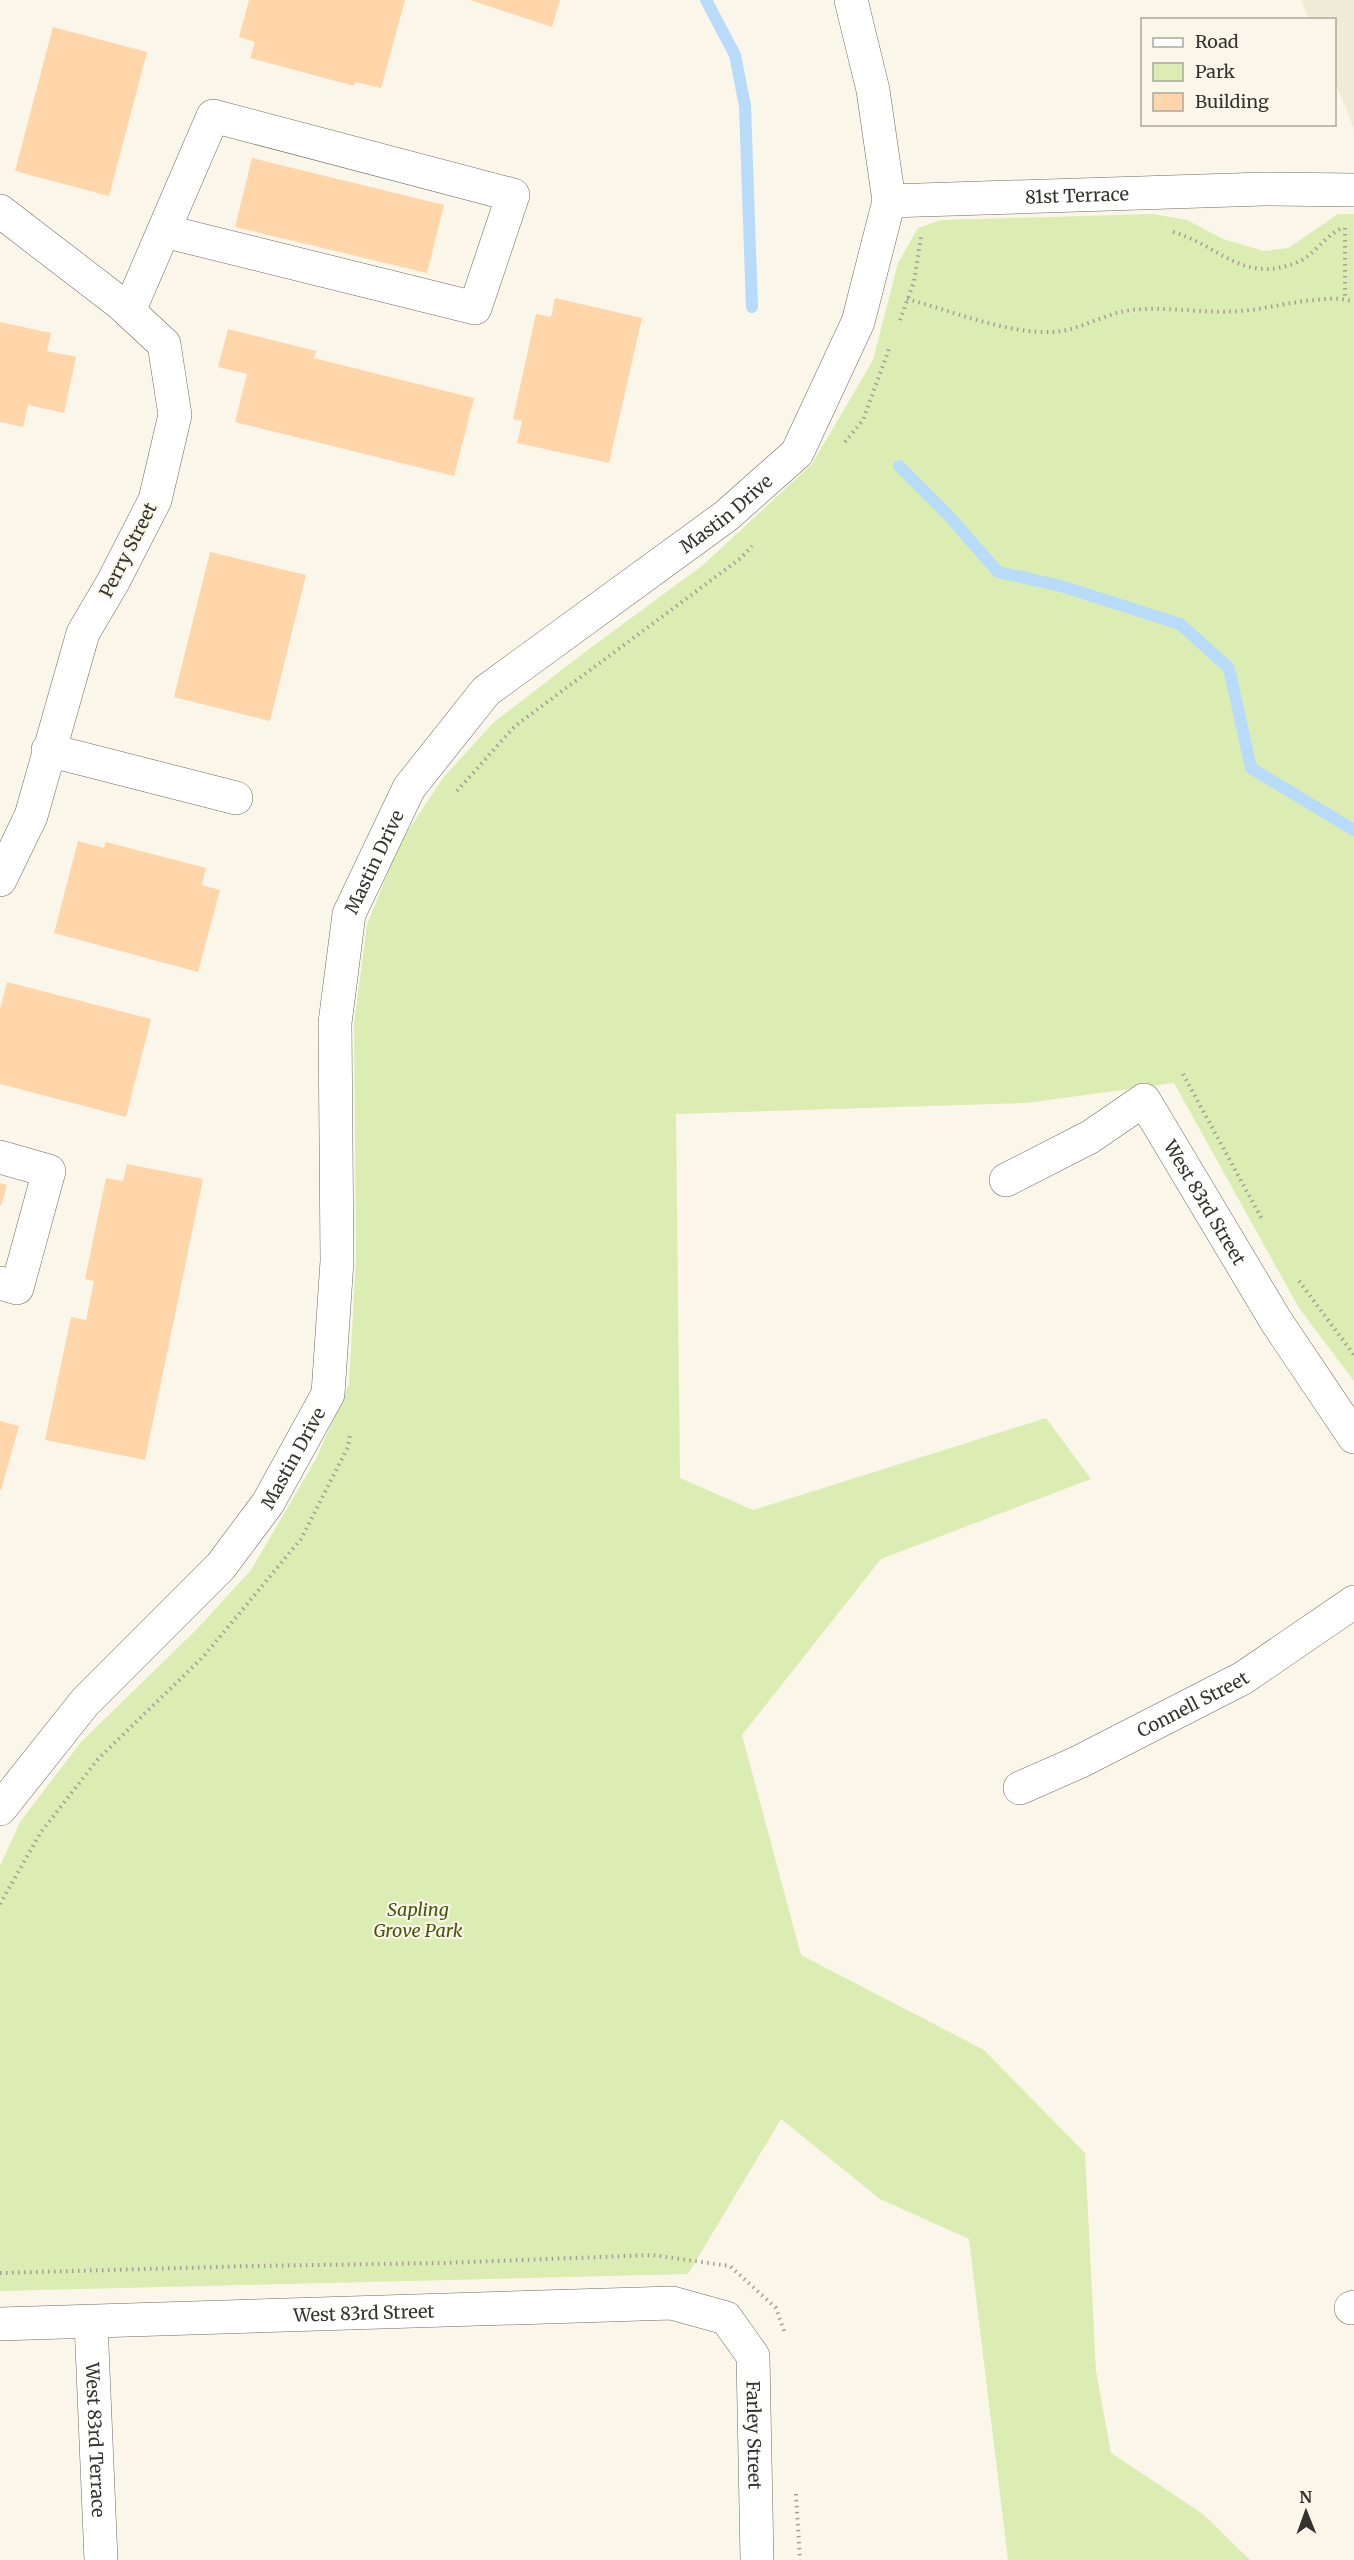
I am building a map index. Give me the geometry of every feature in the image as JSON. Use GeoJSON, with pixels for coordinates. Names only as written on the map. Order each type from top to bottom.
{"type":"FeatureCollection","features":[{"type":"Feature","properties":{"kind":"street","name":"Mastin Drive"},"geometry":{"type":"LineString","coordinates":[[0,1809],[85,1702],[221,1566],[268,1503],[328,1394],[337,1261],[335,1023],[349,914],[409,788],[486,691],[726,516],[797,453],[858,322],[889,201],[873,90],[851,0]]}},
{"type":"Feature","properties":{"kind":"street"},"geometry":{"type":"LineString","coordinates":[[129,311],[213,116],[513,195],[475,308],[164,231]]}},
{"type":"Feature","properties":{"kind":"street","name":"81st Terrace"},"geometry":{"type":"LineString","coordinates":[[889,201],[1264,189],[1354,190]]}},
{"type":"Feature","properties":{"kind":"street","name":"Perry Street"},"geometry":{"type":"LineString","coordinates":[[0,211],[129,311],[164,344],[175,415],[155,500],[113,582],[83,633],[31,816],[0,880]]}},
{"type":"Feature","properties":{"kind":"street"},"geometry":{"type":"LineString","coordinates":[[48,750],[236,798]]}},
{"type":"Feature","properties":{"kind":"street","name":"West 83rd Street"},"geometry":{"type":"LineString","coordinates":[[1006,1180],[1090,1137],[1144,1100],[1276,1321],[1354,1437]]}},
{"type":"Feature","properties":{"kind":"street"},"geometry":{"type":"LineString","coordinates":[[0,1157],[49,1171],[17,1288],[0,1283]]}},
{"type":"Feature","properties":{"kind":"street","name":"Connell Street"},"geometry":{"type":"LineString","coordinates":[[1020,1788],[1079,1762],[1243,1678],[1354,1602]]}},
{"type":"Feature","properties":{"kind":"street","name":"West 83rd Street"},"geometry":{"type":"LineString","coordinates":[[0,2324],[672,2303],[726,2318]]}},
{"type":"Feature","properties":{"kind":"street","name":"Farley Street"},"geometry":{"type":"LineString","coordinates":[[726,2318],[753,2356],[756,2560]]}},
{"type":"Feature","properties":{"kind":"street","name":"West 83rd Terrace"},"geometry":{"type":"LineString","coordinates":[[91,2322],[101,2560]]}},
{"type":"Feature","properties":{"kind":"path"},"geometry":{"type":"LineString","coordinates":[[1166,231],[1175,232],[1238,264],[1269,270],[1300,261],[1334,232],[1345,227],[1354,227]]}},
{"type":"Feature","properties":{"kind":"path"},"geometry":{"type":"LineString","coordinates":[[1345,227],[1345,298]]}},
{"type":"Feature","properties":{"kind":"path"},"geometry":{"type":"LineString","coordinates":[[897,328],[914,282],[921,238],[930,232]]}},
{"type":"Feature","properties":{"kind":"path"},"geometry":{"type":"LineString","coordinates":[[907,298],[1001,325],[1028,331],[1055,332],[1080,326],[1104,315],[1132,310],[1240,311],[1345,298],[1354,302]]}},
{"type":"Feature","properties":{"kind":"path"},"geometry":{"type":"LineString","coordinates":[[841,448],[863,420],[890,347]]}},
{"type":"Feature","properties":{"kind":"path"},"geometry":{"type":"LineString","coordinates":[[457,792],[515,726],[732,565],[757,541]]}},
{"type":"Feature","properties":{"kind":"path"},"geometry":{"type":"LineString","coordinates":[[1184,1074],[1264,1224]]}},
{"type":"Feature","properties":{"kind":"path"},"geometry":{"type":"LineString","coordinates":[[1291,1272],[1354,1355]]}},
{"type":"Feature","properties":{"kind":"path"},"geometry":{"type":"LineString","coordinates":[[0,1904],[41,1832],[98,1759],[204,1656],[301,1539],[348,1448],[352,1425]]}},
{"type":"Feature","properties":{"kind":"shaded area"},"geometry":{"type":"Polygon","coordinates":[[[1301,0],[1354,0],[1354,129],[1336,84],[1336,18],[1309,18],[1301,0]]]}},
{"type":"Feature","properties":{"kind":"green space","name":"Sapling Grove Park"},"geometry":{"type":"Polygon","coordinates":[[[1153,214],[1187,220],[1223,239],[1264,251],[1288,248],[1338,214],[1354,214],[1354,1381],[1299,1308],[1174,1083],[1026,1103],[676,1114],[680,1478],[753,1510],[1046,1418],[1091,1479],[881,1559],[742,1735],[801,1955],[984,2050],[1085,2153],[1096,2371],[1111,2453],[1203,2514],[1250,2560],[1008,2560],[969,2239],[880,2199],[781,2119],[688,2274],[0,2291],[0,1866],[20,1822],[81,1742],[197,1629],[251,1570],[316,1459],[349,1384],[356,1258],[354,1023],[367,925],[399,844],[443,778],[493,723],[703,565],[812,464],[873,360],[898,263],[918,228],[941,220],[1153,214]]]}},
{"type":"Feature","properties":{"kind":"building"},"geometry":{"type":"Polygon","coordinates":[[[249,0],[405,0],[381,88],[355,82],[354,86],[250,58],[255,42],[239,37],[249,0]]]}},
{"type":"Feature","properties":{"kind":"building"},"geometry":{"type":"Polygon","coordinates":[[[470,0],[560,0],[552,27],[470,0]]]}},
{"type":"Feature","properties":{"kind":"building"},"geometry":{"type":"Polygon","coordinates":[[[53,27],[147,52],[109,196],[15,171],[53,27]]]}},
{"type":"Feature","properties":{"kind":"building"},"geometry":{"type":"Polygon","coordinates":[[[252,158],[444,205],[427,273],[235,227],[252,158]]]}},
{"type":"Feature","properties":{"kind":"building"},"geometry":{"type":"Polygon","coordinates":[[[555,298],[642,318],[609,463],[517,443],[522,421],[513,419],[536,314],[551,317],[555,298]]]}},
{"type":"Feature","properties":{"kind":"building"},"geometry":{"type":"Polygon","coordinates":[[[0,322],[51,333],[47,351],[76,357],[64,413],[28,405],[23,427],[0,422],[0,322]]]}},
{"type":"Feature","properties":{"kind":"building"},"geometry":{"type":"Polygon","coordinates":[[[228,329],[316,351],[314,358],[474,398],[454,476],[235,422],[247,374],[218,367],[228,329]]]}},
{"type":"Feature","properties":{"kind":"building"},"geometry":{"type":"Polygon","coordinates":[[[210,552],[306,575],[270,721],[174,697],[210,552]]]}},
{"type":"Feature","properties":{"kind":"building"},"geometry":{"type":"Polygon","coordinates":[[[78,841],[104,848],[106,842],[206,868],[202,885],[220,890],[198,972],[54,933],[78,841]]]}},
{"type":"Feature","properties":{"kind":"building"},"geometry":{"type":"Polygon","coordinates":[[[7,982],[151,1019],[126,1117],[0,1084],[0,1010],[7,982]]]}},
{"type":"Feature","properties":{"kind":"building"},"geometry":{"type":"Polygon","coordinates":[[[127,1164],[203,1179],[145,1460],[45,1440],[71,1317],[86,1320],[94,1281],[85,1279],[106,1178],[123,1181],[127,1164]]]}},
{"type":"Feature","properties":{"kind":"building"},"geometry":{"type":"Polygon","coordinates":[[[0,1183],[7,1185],[1,1206],[0,1206],[0,1183]]]}},
{"type":"Feature","properties":{"kind":"building"},"geometry":{"type":"Polygon","coordinates":[[[0,1421],[19,1426],[1,1490],[0,1490],[0,1421]]]}},
{"type":"Feature","properties":{"kind":"waterway"},"geometry":{"type":"LineString","coordinates":[[706,0],[735,55],[745,106],[752,307]]}},
{"type":"Feature","properties":{"kind":"waterway"},"geometry":{"type":"LineString","coordinates":[[899,466],[949,516],[998,572],[1061,586],[1180,624],[1229,668],[1251,768],[1354,830]]}}]}
